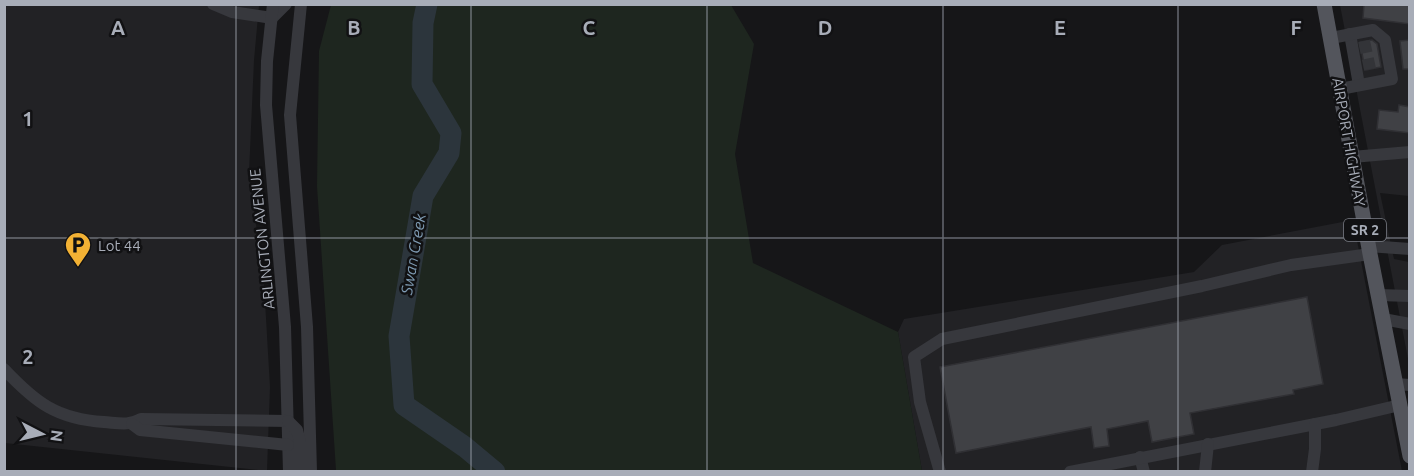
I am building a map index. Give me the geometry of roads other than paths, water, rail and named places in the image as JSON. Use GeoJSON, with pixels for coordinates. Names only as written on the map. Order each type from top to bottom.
{"type":"FeatureCollection","features":[{"type":"Feature","properties":{"kind":"main road","name":"AIRPORT HIGHWAY"},"geometry":{"type":"LineString","coordinates":[[1324,4],[1378,295],[1402,384],[1400,405],[1410,456]]}},
{"type":"Feature","properties":{"kind":"street"},"geometry":{"type":"LineString","coordinates":[[213,4],[232,12],[272,18],[286,4]]}},
{"type":"Feature","properties":{"kind":"street","name":"ARLINGTON AVENUE"},"geometry":{"type":"LineString","coordinates":[[273,4],[267,61],[266,105],[285,327],[289,471]]}},
{"type":"Feature","properties":{"kind":"street"},"geometry":{"type":"LineString","coordinates":[[301,4],[290,115],[307,327],[311,471]]}},
{"type":"Feature","properties":{"kind":"street"},"geometry":{"type":"LineString","coordinates":[[1331,38],[1350,34],[1364,36],[1373,30],[1385,40],[1392,79],[1340,89]]}},
{"type":"Feature","properties":{"kind":"street"},"geometry":{"type":"LineString","coordinates":[[1350,34],[1359,85]]}},
{"type":"Feature","properties":{"kind":"street"},"geometry":{"type":"LineString","coordinates":[[1370,69],[1373,82]]}},
{"type":"Feature","properties":{"kind":"street"},"geometry":{"type":"LineString","coordinates":[[1352,157],[1410,152]]}},
{"type":"Feature","properties":{"kind":"street"},"geometry":{"type":"LineString","coordinates":[[940,471],[920,402],[914,357],[942,339],[1369,250],[1410,249]]}},
{"type":"Feature","properties":{"kind":"street"},"geometry":{"type":"LineString","coordinates":[[1378,295],[1410,296]]}},
{"type":"Feature","properties":{"kind":"street"},"geometry":{"type":"LineString","coordinates":[[1383,319],[1410,324]]}},
{"type":"Feature","properties":{"kind":"street"},"geometry":{"type":"LineString","coordinates":[[4,369],[28,394],[55,412],[82,420],[132,424],[140,430],[208,435],[288,445]]}},
{"type":"Feature","properties":{"kind":"street"},"geometry":{"type":"LineString","coordinates":[[1070,471],[1315,424],[1400,405]]}},
{"type":"Feature","properties":{"kind":"street"},"geometry":{"type":"LineString","coordinates":[[132,424],[141,419],[288,421],[297,430],[300,442],[300,471]]}},
{"type":"Feature","properties":{"kind":"street"},"geometry":{"type":"LineString","coordinates":[[1312,471],[1315,424]]}},
{"type":"Feature","properties":{"kind":"street"},"geometry":{"type":"LineString","coordinates":[[1205,471],[1208,444]]}},
{"type":"Feature","properties":{"kind":"street"},"geometry":{"type":"LineString","coordinates":[[1140,457],[1144,471]]}},
{"type":"Feature","properties":{"kind":"waterway","name":"Swan Creek"},"geometry":{"type":"LineString","coordinates":[[427,4],[423,23],[422,84],[451,133],[449,153],[423,196],[399,336],[404,405],[465,447],[495,472]]}},
{"type":"Feature","properties":{"kind":"tunnel"},"geometry":{"type":"LineString","coordinates":[[1364,41],[1370,69]]}},
{"type":"Feature","properties":{"kind":"place","name":"Lot 44"},"geometry":{"type":"Point","coordinates":[78,268]}}]}
